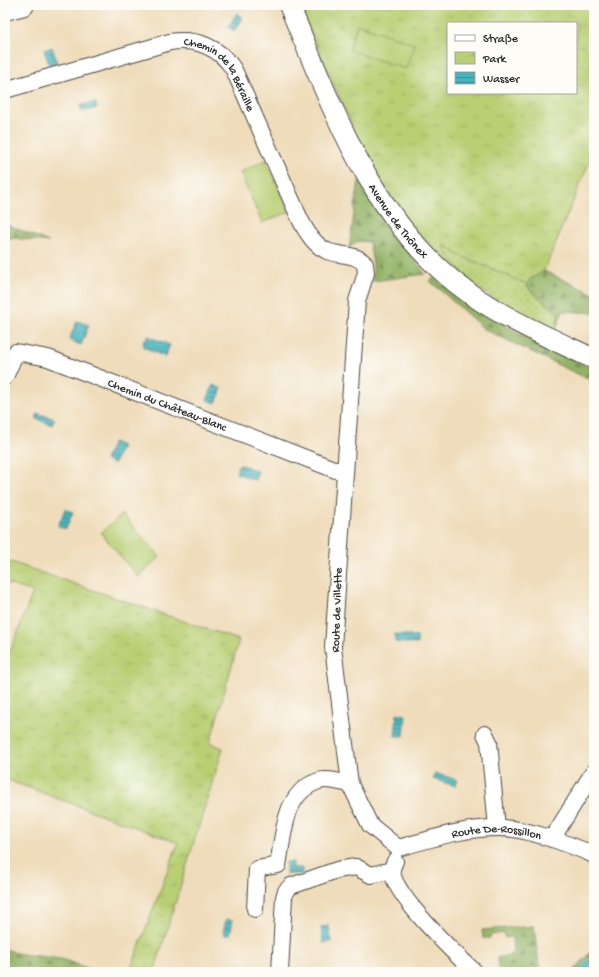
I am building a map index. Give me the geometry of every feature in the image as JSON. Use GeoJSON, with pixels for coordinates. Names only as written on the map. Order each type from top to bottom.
{"type":"FeatureCollection","features":[{"type":"Feature","properties":{"kind":"main road"},"geometry":{"type":"LineString","coordinates":[[5,10],[24,5]]}},
{"type":"Feature","properties":{"kind":"main road","name":"Avenue de Thônex"},"geometry":{"type":"LineString","coordinates":[[289,5],[363,171],[405,233],[444,273],[469,293],[501,313],[594,359]]}},
{"type":"Feature","properties":{"kind":"street","name":"Chemin de la Béraille"},"geometry":{"type":"LineString","coordinates":[[5,90],[170,42],[195,42],[208,46],[224,57],[234,70],[299,218],[310,236]]}},
{"type":"Feature","properties":{"kind":"street","name":"Route de Villette"},"geometry":{"type":"LineString","coordinates":[[310,236],[320,247],[327,251],[356,258],[366,266],[366,273],[357,301],[333,647],[350,784],[370,826],[390,840],[398,848]]}},
{"type":"Feature","properties":{"kind":"street","name":"Chemin du Château-Blanc"},"geometry":{"type":"LineString","coordinates":[[5,377],[16,352],[48,358],[344,472]]}},
{"type":"Feature","properties":{"kind":"street"},"geometry":{"type":"LineString","coordinates":[[485,734],[489,742],[497,828]]}},
{"type":"Feature","properties":{"kind":"street"},"geometry":{"type":"LineString","coordinates":[[552,839],[594,771]]}},
{"type":"Feature","properties":{"kind":"street"},"geometry":{"type":"LineString","coordinates":[[255,910],[257,869],[278,865],[285,823],[297,794],[320,780],[350,784]]}},
{"type":"Feature","properties":{"kind":"street","name":"Route De-Rossillon"},"geometry":{"type":"LineString","coordinates":[[398,848],[451,833],[497,828],[512,829],[552,839],[594,855]]}},
{"type":"Feature","properties":{"kind":"street"},"geometry":{"type":"LineString","coordinates":[[398,848],[392,870],[397,886],[434,934],[475,972]]}},
{"type":"Feature","properties":{"kind":"street"},"geometry":{"type":"LineString","coordinates":[[280,972],[284,897],[286,891],[291,886],[337,870],[356,867],[370,875],[392,870]]}},
{"type":"Feature","properties":{"kind":"green space"},"geometry":{"type":"Polygon","coordinates":[[[299,5],[594,5],[594,151],[544,271],[530,279],[527,284],[459,255],[444,244],[446,251],[465,276],[463,278],[411,226],[367,159],[299,5]]]}},
{"type":"Feature","properties":{"kind":"green space"},"geometry":{"type":"Polygon","coordinates":[[[357,24],[414,44],[406,69],[349,50],[357,24]]]}},
{"type":"Feature","properties":{"kind":"green space"},"geometry":{"type":"Polygon","coordinates":[[[266,160],[289,212],[262,223],[240,172],[266,160]]]}},
{"type":"Feature","properties":{"kind":"green space"},"geometry":{"type":"Polygon","coordinates":[[[359,180],[425,274],[373,281],[373,264],[369,242],[358,241],[349,248],[359,180]]]}},
{"type":"Feature","properties":{"kind":"green space"},"geometry":{"type":"Polygon","coordinates":[[[5,224],[49,242],[12,238],[5,239],[5,224]]]}},
{"type":"Feature","properties":{"kind":"green space"},"geometry":{"type":"Polygon","coordinates":[[[443,243],[459,255],[527,284],[529,289],[559,314],[555,331],[502,304],[463,278],[446,251],[443,243]]]}},
{"type":"Feature","properties":{"kind":"green space"},"geometry":{"type":"Polygon","coordinates":[[[544,271],[594,294],[594,313],[563,311],[555,331],[559,314],[529,289],[527,284],[530,279],[544,271]]]}},
{"type":"Feature","properties":{"kind":"green space"},"geometry":{"type":"Polygon","coordinates":[[[433,278],[518,333],[594,370],[594,382],[484,329],[430,281],[433,278]]]}},
{"type":"Feature","properties":{"kind":"green space"},"geometry":{"type":"Polygon","coordinates":[[[122,514],[160,557],[138,577],[101,533],[122,514]]]}},
{"type":"Feature","properties":{"kind":"green space"},"geometry":{"type":"Polygon","coordinates":[[[5,560],[239,640],[210,743],[223,748],[154,972],[130,971],[178,843],[5,779],[5,665],[33,592],[5,583],[5,560]]]}},
{"type":"Feature","properties":{"kind":"green space"},"geometry":{"type":"Polygon","coordinates":[[[534,926],[540,972],[499,972],[497,958],[513,954],[512,937],[505,938],[504,933],[491,935],[490,938],[483,938],[482,930],[534,926]]]}},
{"type":"Feature","properties":{"kind":"green space"},"geometry":{"type":"Polygon","coordinates":[[[594,948],[594,972],[573,972],[594,948]]]}},
{"type":"Feature","properties":{"kind":"green space"},"geometry":{"type":"Polygon","coordinates":[[[5,949],[16,953],[61,959],[100,972],[5,972],[5,949]]]}},
{"type":"Feature","properties":{"kind":"water"},"geometry":{"type":"Polygon","coordinates":[[[237,13],[243,18],[234,31],[228,27],[237,13]]]}},
{"type":"Feature","properties":{"kind":"water"},"geometry":{"type":"Polygon","coordinates":[[[52,47],[57,62],[49,65],[44,50],[52,47]]]}},
{"type":"Feature","properties":{"kind":"water"},"geometry":{"type":"Polygon","coordinates":[[[95,102],[97,108],[82,112],[80,106],[95,102]]]}},
{"type":"Feature","properties":{"kind":"water"},"geometry":{"type":"Polygon","coordinates":[[[77,321],[89,325],[81,345],[69,340],[77,321]]]}},
{"type":"Feature","properties":{"kind":"water"},"geometry":{"type":"Polygon","coordinates":[[[148,336],[170,345],[165,357],[143,347],[144,339],[146,340],[148,336]]]}},
{"type":"Feature","properties":{"kind":"water"},"geometry":{"type":"Polygon","coordinates":[[[213,385],[222,389],[216,403],[207,400],[213,385]]]}},
{"type":"Feature","properties":{"kind":"water"},"geometry":{"type":"Polygon","coordinates":[[[37,413],[55,419],[52,425],[37,419],[37,413]]]}},
{"type":"Feature","properties":{"kind":"water"},"geometry":{"type":"Polygon","coordinates":[[[113,442],[122,446],[114,464],[105,460],[113,442]]]}},
{"type":"Feature","properties":{"kind":"water"},"geometry":{"type":"Polygon","coordinates":[[[239,464],[258,471],[255,480],[236,473],[239,464]]]}},
{"type":"Feature","properties":{"kind":"water"},"geometry":{"type":"Polygon","coordinates":[[[65,509],[73,512],[66,529],[58,526],[65,509]]]}},
{"type":"Feature","properties":{"kind":"water"},"geometry":{"type":"Polygon","coordinates":[[[395,634],[417,636],[417,644],[395,642],[395,634]]]}},
{"type":"Feature","properties":{"kind":"water"},"geometry":{"type":"Polygon","coordinates":[[[397,714],[406,715],[404,736],[395,736],[397,714]]]}},
{"type":"Feature","properties":{"kind":"water"},"geometry":{"type":"Polygon","coordinates":[[[435,773],[457,780],[455,786],[433,779],[435,773]]]}},
{"type":"Feature","properties":{"kind":"water"},"geometry":{"type":"Polygon","coordinates":[[[286,862],[293,862],[293,868],[302,868],[302,874],[286,874],[286,862]]]}},
{"type":"Feature","properties":{"kind":"water"},"geometry":{"type":"Polygon","coordinates":[[[226,919],[233,920],[230,934],[226,936],[223,932],[226,919]]]}},
{"type":"Feature","properties":{"kind":"water"},"geometry":{"type":"Polygon","coordinates":[[[329,926],[331,942],[323,943],[321,927],[329,926]]]}},
{"type":"Feature","properties":{"kind":"waterway"},"geometry":{"type":"LineString","coordinates":[[590,972],[594,968]]}}]}
